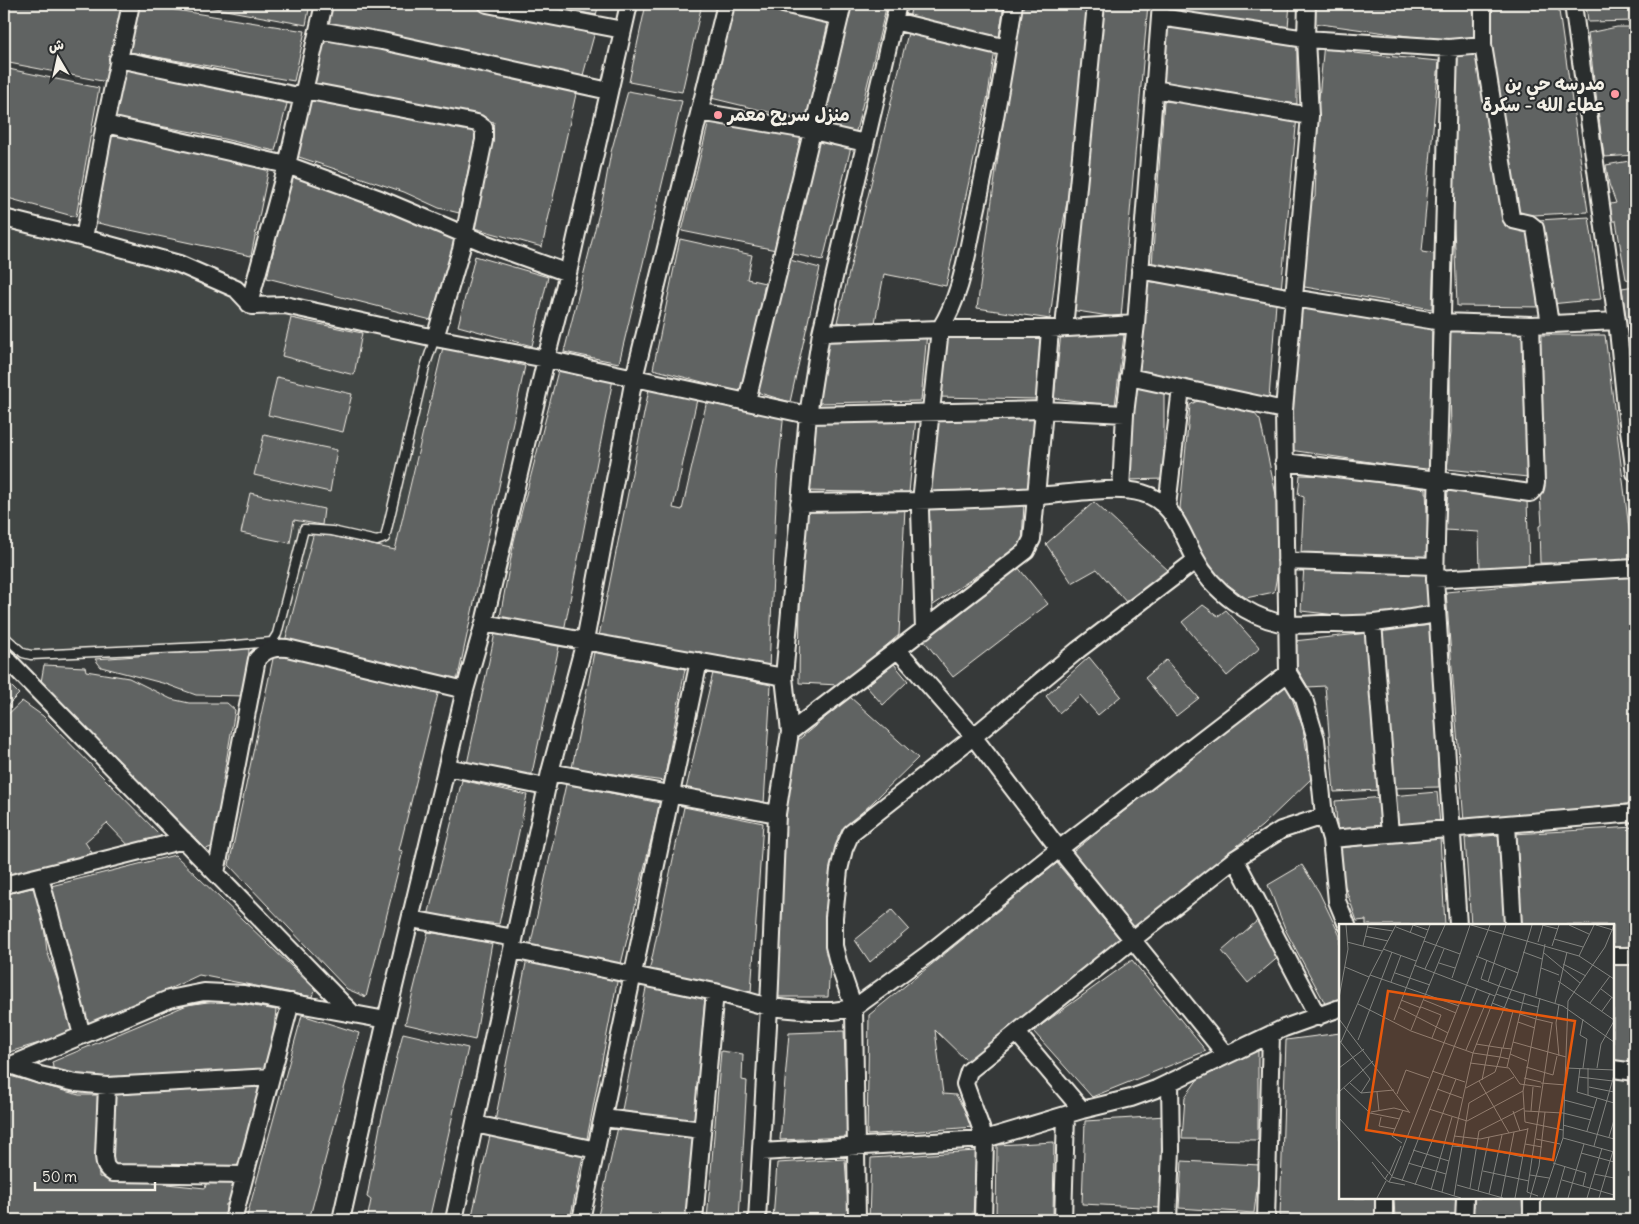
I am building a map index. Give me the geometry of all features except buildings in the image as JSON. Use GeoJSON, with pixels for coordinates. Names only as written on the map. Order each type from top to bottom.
{"type":"FeatureCollection","features":[{"type":"Feature","properties":{"kind":"street"},"geometry":{"type":"LineString","coordinates":[[84,238],[118,59],[131,4]]}},
{"type":"Feature","properties":{"kind":"street"},"geometry":{"type":"LineString","coordinates":[[249,304],[288,165],[324,4]]}},
{"type":"Feature","properties":{"kind":"street"},"geometry":{"type":"LineString","coordinates":[[487,4],[623,30]]}},
{"type":"Feature","properties":{"kind":"street"},"geometry":{"type":"LineString","coordinates":[[341,1220],[410,919],[465,690],[484,623],[568,273],[629,4]]}},
{"type":"Feature","properties":{"kind":"street"},"geometry":{"type":"LineString","coordinates":[[454,1220],[548,779],[584,641],[634,378],[726,4]]}},
{"type":"Feature","properties":{"kind":"street"},"geometry":{"type":"LineString","coordinates":[[747,402],[842,10],[783,4]]}},
{"type":"Feature","properties":{"kind":"street"},"geometry":{"type":"LineString","coordinates":[[757,1220],[769,1007],[777,814],[790,732],[784,677],[808,414],[821,333],[898,4]]}},
{"type":"Feature","properties":{"kind":"street"},"geometry":{"type":"LineString","coordinates":[[924,630],[921,501],[940,329],[949,315],[958,293],[983,180],[1014,4]]}},
{"type":"Feature","properties":{"kind":"street"},"geometry":{"type":"LineString","coordinates":[[790,732],[1026,551],[1032,539],[1044,410],[1084,134],[1096,4]]}},
{"type":"Feature","properties":{"kind":"street"},"geometry":{"type":"LineString","coordinates":[[1307,4],[1306,38],[1310,116],[1284,410],[1288,672],[1304,699],[1316,739],[1324,816],[1332,840],[1338,901],[1347,924]]}},
{"type":"Feature","properties":{"kind":"street"},"geometry":{"type":"LineString","coordinates":[[1483,4],[1483,45],[1511,217],[1513,220],[1530,224],[1535,228],[1550,324]]}},
{"type":"Feature","properties":{"kind":"street"},"geometry":{"type":"LineString","coordinates":[[1573,4],[1631,415],[1635,473]]}},
{"type":"Feature","properties":{"kind":"street"},"geometry":{"type":"LineString","coordinates":[[1121,489],[1125,414],[1136,324],[1160,11],[1306,38],[1449,48],[1483,45]]}},
{"type":"Feature","properties":{"kind":"street"},"geometry":{"type":"LineString","coordinates":[[894,21],[1007,48]]}},
{"type":"Feature","properties":{"kind":"street"},"geometry":{"type":"LineString","coordinates":[[318,30],[382,41],[608,91]]}},
{"type":"Feature","properties":{"kind":"street"},"geometry":{"type":"LineString","coordinates":[[1449,48],[1435,573],[1458,924]]}},
{"type":"Feature","properties":{"kind":"street"},"geometry":{"type":"LineString","coordinates":[[118,59],[483,126],[484,140],[464,235],[435,338]]}},
{"type":"Feature","properties":{"kind":"street"},"geometry":{"type":"LineString","coordinates":[[1154,89],[1310,116]]}},
{"type":"Feature","properties":{"kind":"street"},"geometry":{"type":"LineString","coordinates":[[700,112],[813,131],[866,143]]}},
{"type":"Feature","properties":{"kind":"street"},"geometry":{"type":"LineString","coordinates":[[105,124],[288,165],[380,199],[464,235],[568,273]]}},
{"type":"Feature","properties":{"kind":"street"},"geometry":{"type":"LineString","coordinates":[[4,218],[179,264],[236,289],[249,304],[262,306],[271,304],[285,305],[435,338],[546,359],[808,414],[1044,410],[1125,414]]}},
{"type":"Feature","properties":{"kind":"street"},"geometry":{"type":"LineString","coordinates":[[1140,270],[1293,298],[1442,322],[1531,325],[1617,321]]}},
{"type":"Feature","properties":{"kind":"street"},"geometry":{"type":"LineString","coordinates":[[821,333],[1057,328],[1136,324]]}},
{"type":"Feature","properties":{"kind":"street"},"geometry":{"type":"LineString","coordinates":[[1284,462],[1530,493],[1535,488],[1536,482],[1531,325]]}},
{"type":"Feature","properties":{"kind":"street"},"geometry":{"type":"LineString","coordinates":[[1129,377],[1284,410]]}},
{"type":"Feature","properties":{"kind":"street"},"geometry":{"type":"LineString","coordinates":[[1166,506],[1181,388]]}},
{"type":"Feature","properties":{"kind":"street"},"geometry":{"type":"LineString","coordinates":[[799,503],[921,501],[1037,496],[1121,489],[1141,492],[1166,506],[1174,517],[1196,560],[1210,580],[1232,600],[1259,616],[1287,624],[1373,623],[1437,614]]}},
{"type":"Feature","properties":{"kind":"street"},"geometry":{"type":"LineString","coordinates":[[857,1220],[858,1146],[854,1008],[834,946],[834,917],[839,870],[851,833],[973,738],[1078,650],[1196,560]]}},
{"type":"Feature","properties":{"kind":"street"},"geometry":{"type":"LineString","coordinates":[[1286,561],[1435,573],[1635,568]]}},
{"type":"Feature","properties":{"kind":"street"},"geometry":{"type":"LineString","coordinates":[[484,623],[784,677]]}},
{"type":"Feature","properties":{"kind":"street"},"geometry":{"type":"LineString","coordinates":[[1373,623],[1390,834]]}},
{"type":"Feature","properties":{"kind":"street"},"geometry":{"type":"LineString","coordinates":[[216,873],[257,659],[263,652],[274,647],[287,648],[465,690]]}},
{"type":"Feature","properties":{"kind":"street"},"geometry":{"type":"LineString","coordinates":[[898,650],[973,738],[1059,849],[1226,1055]]}},
{"type":"Feature","properties":{"kind":"street"},"geometry":{"type":"LineString","coordinates":[[4,656],[352,1013]]}},
{"type":"Feature","properties":{"kind":"street"},"geometry":{"type":"LineString","coordinates":[[581,1220],[699,661]]}},
{"type":"Feature","properties":{"kind":"street"},"geometry":{"type":"LineString","coordinates":[[410,919],[633,975],[715,992],[769,1007],[819,1011],[854,1008],[928,954],[1059,849],[1288,672]]}},
{"type":"Feature","properties":{"kind":"street"},"geometry":{"type":"LineString","coordinates":[[447,767],[671,794],[777,814]]}},
{"type":"Feature","properties":{"kind":"street"},"geometry":{"type":"LineString","coordinates":[[1332,840],[1635,813]]}},
{"type":"Feature","properties":{"kind":"street"},"geometry":{"type":"LineString","coordinates":[[983,1220],[985,1139],[968,1091],[966,1079],[969,1071],[1235,859],[1281,830],[1324,816]]}},
{"type":"Feature","properties":{"kind":"street"},"geometry":{"type":"LineString","coordinates":[[1507,825],[1513,924]]}},
{"type":"Feature","properties":{"kind":"street"},"geometry":{"type":"LineString","coordinates":[[4,885],[184,840]]}},
{"type":"Feature","properties":{"kind":"street"},"geometry":{"type":"LineString","coordinates":[[1235,859],[1318,1016]]}},
{"type":"Feature","properties":{"kind":"street"},"geometry":{"type":"LineString","coordinates":[[40,877],[82,1036]]}},
{"type":"Feature","properties":{"kind":"street"},"geometry":{"type":"LineString","coordinates":[[1614,956],[1635,956]]}},
{"type":"Feature","properties":{"kind":"street"},"geometry":{"type":"LineString","coordinates":[[7,1064],[82,1036],[169,999],[204,992],[244,994],[386,1020]]}},
{"type":"Feature","properties":{"kind":"street"},"geometry":{"type":"LineString","coordinates":[[694,1220],[715,992]]}},
{"type":"Feature","properties":{"kind":"street"},"geometry":{"type":"LineString","coordinates":[[233,1220],[291,1002]]}},
{"type":"Feature","properties":{"kind":"street"},"geometry":{"type":"LineString","coordinates":[[761,1152],[985,1139],[1082,1110],[1131,1098],[1170,1082],[1271,1034],[1339,1008]]}},
{"type":"Feature","properties":{"kind":"street"},"geometry":{"type":"LineString","coordinates":[[1017,1033],[1082,1110]]}},
{"type":"Feature","properties":{"kind":"street"},"geometry":{"type":"LineString","coordinates":[[1266,1220],[1271,1034]]}},
{"type":"Feature","properties":{"kind":"street"},"geometry":{"type":"LineString","coordinates":[[7,1064],[40,1075],[67,1081],[107,1086],[271,1077]]}},
{"type":"Feature","properties":{"kind":"street"},"geometry":{"type":"LineString","coordinates":[[1614,1069],[1635,1072]]}},
{"type":"Feature","properties":{"kind":"street"},"geometry":{"type":"LineString","coordinates":[[1168,1220],[1171,1150],[1170,1082]]}},
{"type":"Feature","properties":{"kind":"street"},"geometry":{"type":"LineString","coordinates":[[107,1086],[104,1156],[107,1170],[113,1172],[244,1175]]}},
{"type":"Feature","properties":{"kind":"street"},"geometry":{"type":"LineString","coordinates":[[1066,1115],[1063,1220],[1076,1220]]}},
{"type":"Feature","properties":{"kind":"street"},"geometry":{"type":"LineString","coordinates":[[603,1118],[702,1130]]}},
{"type":"Feature","properties":{"kind":"street"},"geometry":{"type":"LineString","coordinates":[[475,1124],[596,1150]]}},
{"type":"Feature","properties":{"kind":"street"},"geometry":{"type":"LineString","coordinates":[[1384,1199],[1384,1220]]}},
{"type":"Feature","properties":{"kind":"street"},"geometry":{"type":"LineString","coordinates":[[1464,1220],[1465,1199]]}},
{"type":"Feature","properties":{"kind":"street"},"geometry":{"type":"LineString","coordinates":[[1532,1199],[1532,1220]]}},
{"type":"Feature","properties":{"kind":"lane"},"geometry":{"type":"LineString","coordinates":[[4,636],[23,653],[31,655],[272,642],[277,634],[304,529],[332,531],[377,541],[385,538],[425,367],[435,338]]}},
{"type":"Feature","properties":{"kind":"shaded area"},"geometry":{"type":"Polygon","coordinates":[[[4,219],[80,239],[240,292],[243,305],[442,340],[395,550],[314,532],[284,645],[244,642],[25,658],[4,637],[4,219]]]}},
{"type":"Feature","properties":{"kind":"shaded area"},"geometry":{"type":"Polygon","coordinates":[[[1614,1073],[1635,1075],[1635,1220],[1537,1220],[1539,1199],[1614,1199],[1614,1073]]]}},
{"type":"Feature","properties":{"kind":"place","name":"مدرسه حي بن عطاء الله - سكرة"},"geometry":{"type":"Point","coordinates":[1615,94]}},
{"type":"Feature","properties":{"kind":"place","name":"منزل سريح معمر"},"geometry":{"type":"Point","coordinates":[718,115]}}]}
